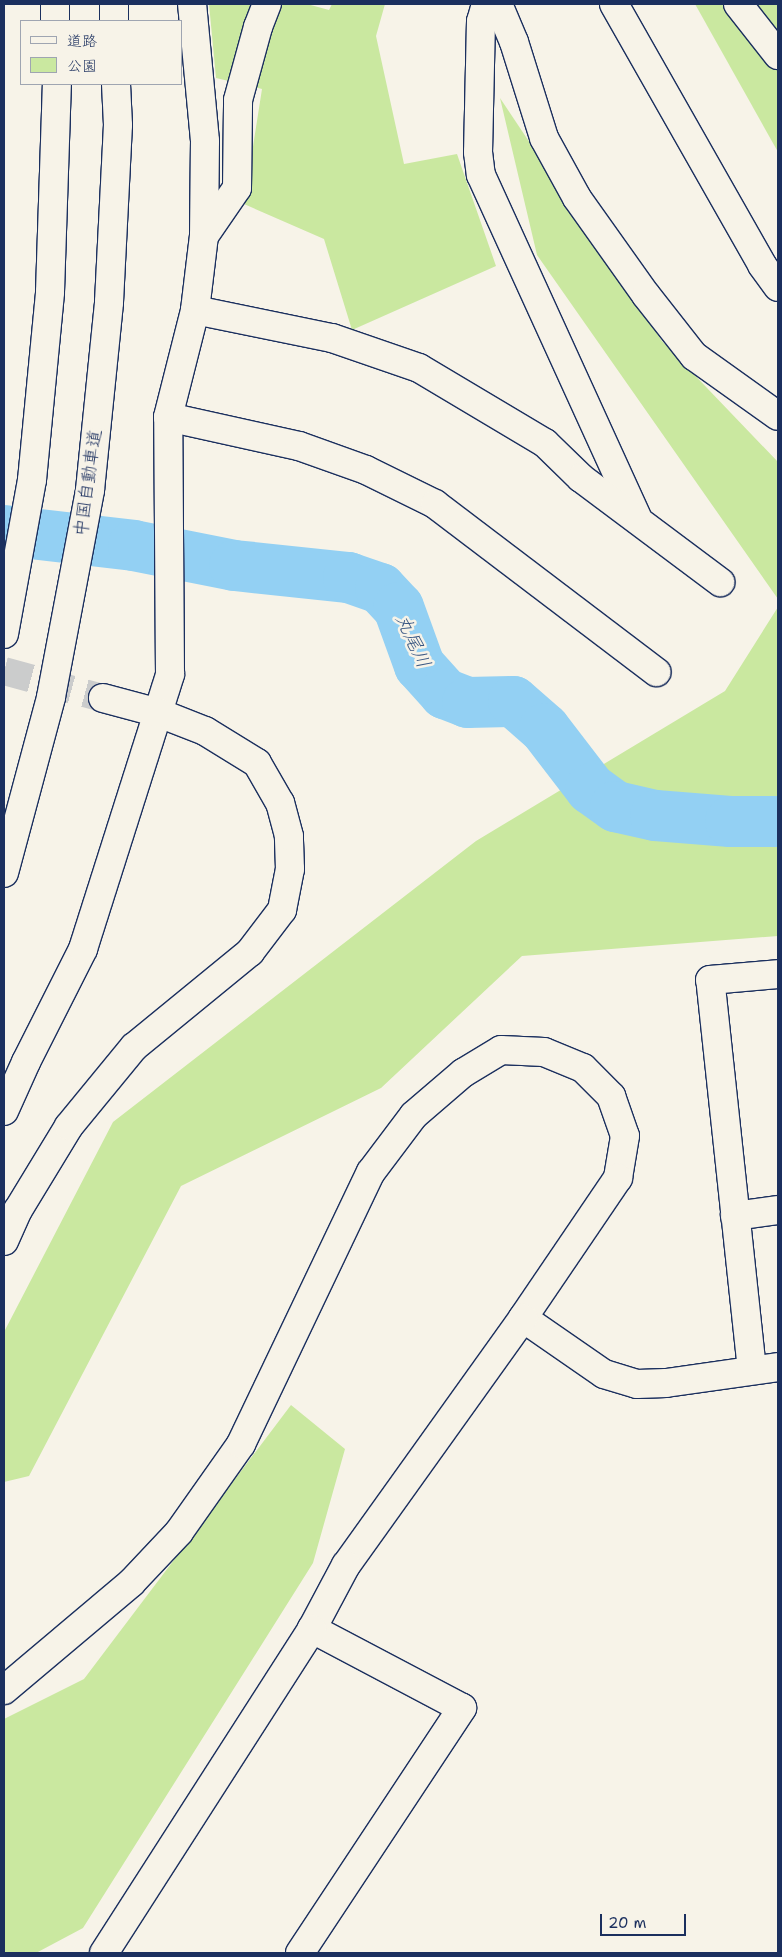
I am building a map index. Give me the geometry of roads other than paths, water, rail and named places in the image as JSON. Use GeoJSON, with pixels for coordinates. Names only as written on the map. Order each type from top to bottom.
{"type":"FeatureCollection","features":[{"type":"Feature","properties":{"kind":"main road"},"geometry":{"type":"LineString","coordinates":[[55,4],[55,20]]}},
{"type":"Feature","properties":{"kind":"main road"},"geometry":{"type":"LineString","coordinates":[[114,4],[114,20]]}},
{"type":"Feature","properties":{"kind":"main road"},"geometry":{"type":"LineString","coordinates":[[4,1111],[82,949],[170,674],[168,417],[195,310],[204,236],[206,140],[192,4]]}},
{"type":"Feature","properties":{"kind":"main road"},"geometry":{"type":"LineString","coordinates":[[204,236],[237,188],[238,100],[267,4]]}},
{"type":"Feature","properties":{"kind":"main road"},"geometry":{"type":"LineString","coordinates":[[486,4],[481,21],[478,152],[481,175],[638,521]]}},
{"type":"Feature","properties":{"kind":"main road"},"geometry":{"type":"LineString","coordinates":[[498,4],[514,42],[544,138],[576,198],[646,295],[694,356],[778,416]]}},
{"type":"Feature","properties":{"kind":"main road"},"geometry":{"type":"LineString","coordinates":[[614,4],[762,265],[778,287]]}},
{"type":"Feature","properties":{"kind":"main road"},"geometry":{"type":"LineString","coordinates":[[738,4],[778,55]]}},
{"type":"Feature","properties":{"kind":"main road"},"geometry":{"type":"LineString","coordinates":[[4,634],[32,480],[50,292],[56,85]]}},
{"type":"Feature","properties":{"kind":"main road","name":"中国自動車道"},"geometry":{"type":"LineString","coordinates":[[4,874],[51,697],[90,490],[109,302],[118,125],[116,85]]}},
{"type":"Feature","properties":{"kind":"main road"},"geometry":{"type":"LineString","coordinates":[[195,310],[332,338],[419,368],[545,443],[581,478],[720,582]]}},
{"type":"Feature","properties":{"kind":"main road"},"geometry":{"type":"LineString","coordinates":[[168,417],[299,446],[366,470],[435,504],[656,672]]}},
{"type":"Feature","properties":{"kind":"main road"},"geometry":{"type":"LineString","coordinates":[[4,1241],[18,1210],[69,1126],[134,1047],[250,952],[282,910],[290,869],[289,836],[280,802],[257,763],[205,731],[158,712],[103,698]]}},
{"type":"Feature","properties":{"kind":"main road"},"geometry":{"type":"LineString","coordinates":[[523,1318],[604,1374],[637,1384],[666,1383],[765,1369],[735,1216],[710,980],[778,974]]}},
{"type":"Feature","properties":{"kind":"main road"},"geometry":{"type":"LineString","coordinates":[[4,1690],[131,1583],[178,1532],[240,1444],[371,1172],[414,1115],[463,1073],[500,1050],[544,1052],[583,1068],[611,1096],[625,1136],[618,1178],[523,1318],[346,1565],[312,1629],[104,1953]]}},
{"type":"Feature","properties":{"kind":"main road"},"geometry":{"type":"LineString","coordinates":[[735,1216],[778,1210]]}},
{"type":"Feature","properties":{"kind":"main road"},"geometry":{"type":"LineString","coordinates":[[300,1953],[462,1708],[312,1629]]}},
{"type":"Feature","properties":{"kind":"waterway","name":"丸尾川"},"geometry":{"type":"LineString","coordinates":[[4,530],[133,545],[234,565],[348,577],[380,588],[398,607],[419,665],[444,693],[467,702],[513,701],[544,728],[590,788],[615,806],[655,815],[730,821],[778,821]]}},
{"type":"Feature","properties":{"kind":"tunnel"},"geometry":{"type":"LineString","coordinates":[[4,671],[103,698]]}}]}
